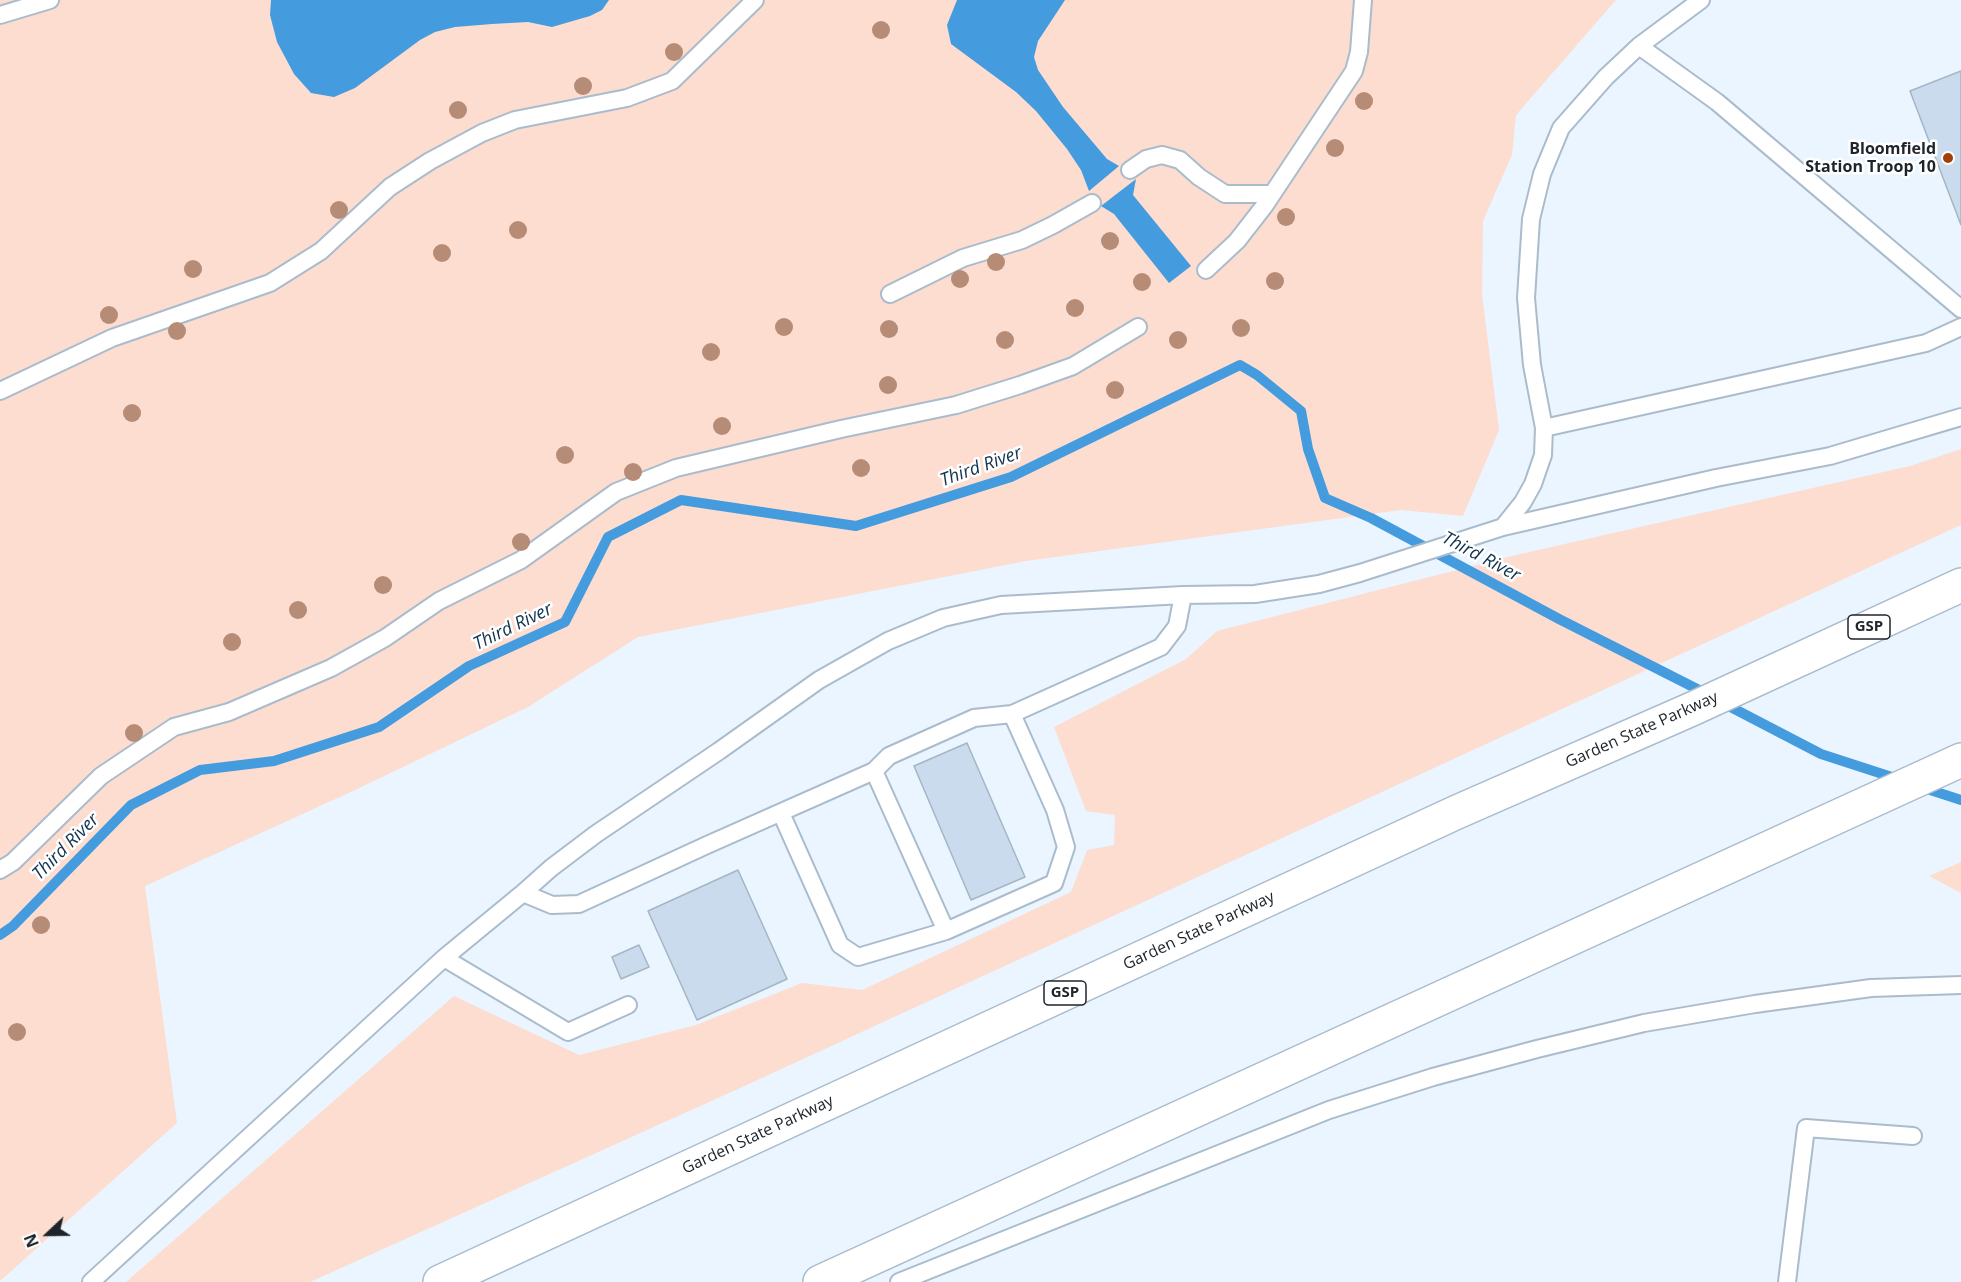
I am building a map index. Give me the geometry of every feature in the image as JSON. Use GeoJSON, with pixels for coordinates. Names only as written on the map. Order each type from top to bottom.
{"type":"FeatureCollection","features":[{"type":"Feature","properties":{"kind":"highway","name":"Garden State Parkway"},"geometry":{"type":"LineString","coordinates":[[440,1282],[1457,812],[1961,585]]}},
{"type":"Feature","properties":{"kind":"highway"},"geometry":{"type":"LineString","coordinates":[[820,1282],[1958,761]]}},
{"type":"Feature","properties":{"kind":"lane"},"geometry":{"type":"LineString","coordinates":[[0,15],[50,0]]}},
{"type":"Feature","properties":{"kind":"lane"},"geometry":{"type":"LineString","coordinates":[[0,391],[112,338],[270,283],[321,251],[390,188],[430,161],[482,134],[515,120],[627,98],[672,81],[755,0]]}},
{"type":"Feature","properties":{"kind":"lane"},"geometry":{"type":"LineString","coordinates":[[1206,270],[1237,241],[1272,194],[1354,71],[1359,52],[1363,0]]}},
{"type":"Feature","properties":{"kind":"lane"},"geometry":{"type":"LineString","coordinates":[[1503,527],[1523,502],[1544,455],[1544,428],[1532,364],[1526,298],[1531,219],[1542,174],[1562,128],[1606,77],[1639,46],[1701,0]]}},
{"type":"Feature","properties":{"kind":"lane"},"geometry":{"type":"LineString","coordinates":[[1639,46],[1717,102],[1961,309]]}},
{"type":"Feature","properties":{"kind":"lane"},"geometry":{"type":"LineString","coordinates":[[1130,170],[1146,159],[1162,155],[1180,160],[1199,177],[1225,194],[1272,194]]}},
{"type":"Feature","properties":{"kind":"lane"},"geometry":{"type":"LineString","coordinates":[[890,294],[963,258],[1022,240],[1092,202]]}},
{"type":"Feature","properties":{"kind":"lane"},"geometry":{"type":"LineString","coordinates":[[0,870],[14,862],[100,776],[174,727],[229,712],[331,668],[385,638],[439,601],[521,560],[616,492],[676,468],[956,405],[1020,385],[1073,366],[1138,327]]}},
{"type":"Feature","properties":{"kind":"lane"},"geometry":{"type":"LineString","coordinates":[[1544,428],[1926,343],[1961,327]]}},
{"type":"Feature","properties":{"kind":"lane"},"geometry":{"type":"LineString","coordinates":[[91,1282],[444,958],[550,868],[819,680],[888,641],[943,618],[1001,604],[1183,595],[1255,594],[1319,584],[1503,527],[1716,478],[1830,456],[1961,417]]}},
{"type":"Feature","properties":{"kind":"lane"},"geometry":{"type":"LineString","coordinates":[[523,893],[552,905],[579,904],[874,771],[889,756],[974,718],[1012,714],[1161,647],[1177,626],[1183,595]]}},
{"type":"Feature","properties":{"kind":"lane"},"geometry":{"type":"LineString","coordinates":[[781,813],[840,945],[858,957],[946,931],[1054,883],[1066,847],[1055,810],[1012,714]]}},
{"type":"Feature","properties":{"kind":"lane"},"geometry":{"type":"LineString","coordinates":[[874,771],[946,931]]}},
{"type":"Feature","properties":{"kind":"lane"},"geometry":{"type":"LineString","coordinates":[[444,958],[568,1032],[628,1005]]}},
{"type":"Feature","properties":{"kind":"lane"},"geometry":{"type":"LineString","coordinates":[[899,1282],[1329,1110],[1433,1077],[1644,1023],[1871,988],[1961,985]]}},
{"type":"Feature","properties":{"kind":"lane"},"geometry":{"type":"LineString","coordinates":[[1787,1282],[1806,1128],[1912,1136]]}},
{"type":"Feature","properties":{"kind":"shaded area"},"geometry":{"type":"Polygon","coordinates":[[[0,0],[1616,0],[1516,115],[1512,155],[1483,221],[1482,294],[1499,430],[1463,516],[1401,510],[1026,561],[638,637],[528,707],[353,791],[145,886],[177,1123],[0,1281],[0,0]]]}},
{"type":"Feature","properties":{"kind":"shaded area"},"geometry":{"type":"Polygon","coordinates":[[[1961,449],[1961,525],[738,1089],[310,1282],[126,1282],[454,996],[579,1055],[696,1025],[802,983],[862,990],[1071,892],[1087,850],[1114,845],[1115,815],[1086,811],[1054,727],[1186,659],[1217,631],[1516,555],[1910,466],[1961,449]]]}},
{"type":"Feature","properties":{"kind":"shaded area"},"geometry":{"type":"Polygon","coordinates":[[[1961,862],[1961,893],[1929,876],[1961,862]]]}},
{"type":"Feature","properties":{"kind":"water"},"geometry":{"type":"Polygon","coordinates":[[[271,0],[609,0],[602,10],[590,16],[552,27],[528,22],[455,27],[435,32],[420,40],[355,88],[334,97],[311,93],[294,74],[277,42],[270,15],[271,0]]]}},
{"type":"Feature","properties":{"kind":"water"},"geometry":{"type":"Polygon","coordinates":[[[957,0],[1065,0],[1038,41],[1034,57],[1038,70],[1063,107],[1107,159],[1119,166],[1089,191],[1081,170],[1036,111],[1016,92],[951,44],[947,25],[957,0]]]}},
{"type":"Feature","properties":{"kind":"water"},"geometry":{"type":"Polygon","coordinates":[[[1136,179],[1133,195],[1191,266],[1169,283],[1114,214],[1101,206],[1136,179]]]}},
{"type":"Feature","properties":{"kind":"building","name":"Bloomfield Station Troop 10"},"geometry":{"type":"Polygon","coordinates":[[[1961,71],[1961,225],[1910,91],[1961,71]]]}},
{"type":"Feature","properties":{"kind":"building"},"geometry":{"type":"Polygon","coordinates":[[[967,743],[1025,877],[971,900],[914,766],[967,743]]]}},
{"type":"Feature","properties":{"kind":"building"},"geometry":{"type":"Polygon","coordinates":[[[738,870],[787,979],[697,1020],[648,911],[738,870]]]}},
{"type":"Feature","properties":{"kind":"building"},"geometry":{"type":"Polygon","coordinates":[[[639,945],[649,967],[621,979],[612,957],[639,945]]]}},
{"type":"Feature","properties":{"kind":"waterway","name":"Third River"},"geometry":{"type":"LineString","coordinates":[[0,935],[13,926],[131,805],[200,770],[274,761],[379,727],[469,666],[565,622],[608,537],[681,500],[856,526],[1011,477],[1240,365],[1257,375],[1301,411],[1308,449],[1325,498],[1371,518],[1559,619],[1707,694]]}},
{"type":"Feature","properties":{"kind":"waterway","name":"Third River"},"geometry":{"type":"LineString","coordinates":[[1721,702],[1821,754],[1901,780]]}},
{"type":"Feature","properties":{"kind":"waterway","name":"Third River"},"geometry":{"type":"LineString","coordinates":[[1921,787],[1961,800]]}},
{"type":"Feature","properties":{"kind":"place","name":"Bloomfield Station Troop 10"},"geometry":{"type":"Point","coordinates":[1948,158]}}]}
